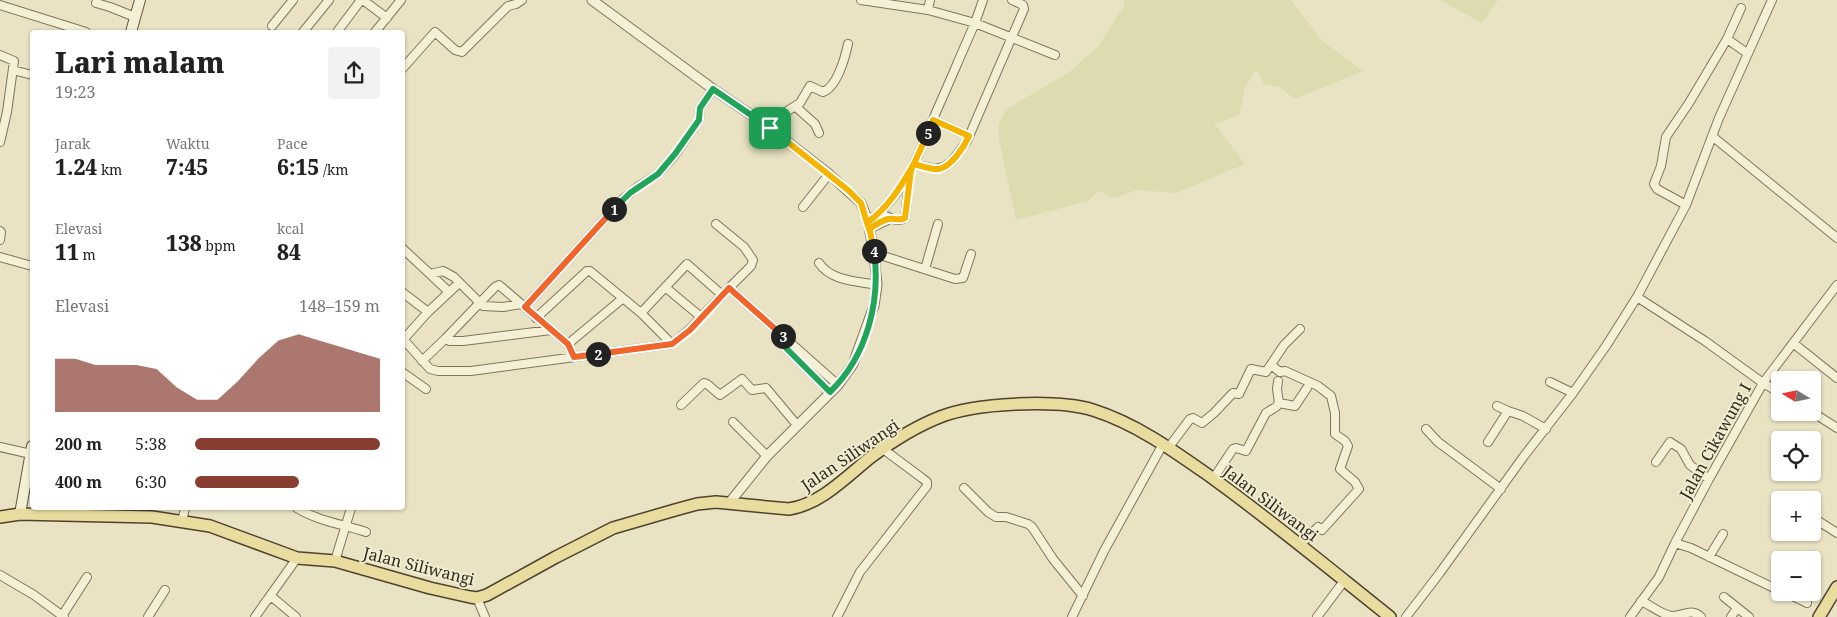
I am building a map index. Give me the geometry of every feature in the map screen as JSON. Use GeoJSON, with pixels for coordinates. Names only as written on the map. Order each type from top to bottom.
{"type":"FeatureCollection","features":[{"type":"Feature","properties":{"kind":"main road"},"geometry":{"type":"LineString","coordinates":[[132,30],[140,0]]}},
{"type":"Feature","properties":{"kind":"main road","name":"Jalan Siliwangi"},"geometry":{"type":"LineString","coordinates":[[0,517],[20,514],[152,517],[210,526],[297,558],[335,561],[430,588],[477,598],[488,595],[613,528],[697,504],[730,502],[789,509],[808,504],[824,494],[883,448],[940,417],[968,410],[1020,404],[1052,404],[1092,410],[1116,419],[1166,446],[1300,545],[1390,617]]}},
{"type":"Feature","properties":{"kind":"main road"},"geometry":{"type":"LineString","coordinates":[[20,514],[30,461]]}},
{"type":"Feature","properties":{"kind":"main road"},"geometry":{"type":"LineString","coordinates":[[1819,617],[1836,593]]}},
{"type":"Feature","properties":{"kind":"street"},"geometry":{"type":"LineString","coordinates":[[272,26],[293,0]]}},
{"type":"Feature","properties":{"kind":"street"},"geometry":{"type":"LineString","coordinates":[[305,30],[329,0]]}},
{"type":"Feature","properties":{"kind":"street"},"geometry":{"type":"LineString","coordinates":[[340,30],[362,0],[387,18]]}},
{"type":"Feature","properties":{"kind":"street"},"geometry":{"type":"LineString","coordinates":[[377,30],[401,0]]}},
{"type":"Feature","properties":{"kind":"street"},"geometry":{"type":"LineString","coordinates":[[405,66],[435,32],[455,50],[462,52],[508,6],[522,0]]}},
{"type":"Feature","properties":{"kind":"street"},"geometry":{"type":"LineString","coordinates":[[592,0],[713,89],[770,128],[830,174],[861,203],[869,226],[877,285],[874,306],[853,364],[838,385],[766,456],[730,502]]}},
{"type":"Feature","properties":{"kind":"street"},"geometry":{"type":"LineString","coordinates":[[861,0],[928,10],[975,23],[1055,55]]}},
{"type":"Feature","properties":{"kind":"street"},"geometry":{"type":"LineString","coordinates":[[928,10],[930,0]]}},
{"type":"Feature","properties":{"kind":"street"},"geometry":{"type":"LineString","coordinates":[[869,226],[890,202],[913,167],[975,23],[983,0]]}},
{"type":"Feature","properties":{"kind":"street"},"geometry":{"type":"LineString","coordinates":[[913,167],[935,169],[944,167],[952,161],[969,136],[1012,39],[1024,7],[1012,0]]}},
{"type":"Feature","properties":{"kind":"street"},"geometry":{"type":"LineString","coordinates":[[1406,617],[1573,394],[1637,297],[1686,205],[1712,136],[1772,0]]}},
{"type":"Feature","properties":{"kind":"street"},"geometry":{"type":"LineString","coordinates":[[0,4],[69,30]]}},
{"type":"Feature","properties":{"kind":"street"},"geometry":{"type":"LineString","coordinates":[[96,4],[110,7],[135,17]]}},
{"type":"Feature","properties":{"kind":"street"},"geometry":{"type":"LineString","coordinates":[[1686,205],[1657,188],[1654,184],[1660,166],[1664,141],[1727,39],[1741,8]]}},
{"type":"Feature","properties":{"kind":"street"},"geometry":{"type":"LineString","coordinates":[[1727,39],[1747,53]]}},
{"type":"Feature","properties":{"kind":"street"},"geometry":{"type":"LineString","coordinates":[[770,128],[781,115],[796,107],[810,86],[823,92],[829,89],[844,62],[848,44]]}},
{"type":"Feature","properties":{"kind":"street"},"geometry":{"type":"LineString","coordinates":[[0,55],[14,61],[7,112],[0,142]]}},
{"type":"Feature","properties":{"kind":"street"},"geometry":{"type":"LineString","coordinates":[[13,70],[30,74]]}},
{"type":"Feature","properties":{"kind":"street"},"geometry":{"type":"LineString","coordinates":[[430,274],[443,271],[454,277],[484,306],[523,305],[623,199],[658,174],[699,120],[700,108],[713,89]]}},
{"type":"Feature","properties":{"kind":"street"},"geometry":{"type":"LineString","coordinates":[[796,107],[815,124],[819,133]]}},
{"type":"Feature","properties":{"kind":"street"},"geometry":{"type":"LineString","coordinates":[[933,120],[969,136]]}},
{"type":"Feature","properties":{"kind":"street"},"geometry":{"type":"LineString","coordinates":[[1712,136],[1837,238]]}},
{"type":"Feature","properties":{"kind":"street"},"geometry":{"type":"LineString","coordinates":[[869,226],[890,219],[901,220],[906,216],[913,167]]}},
{"type":"Feature","properties":{"kind":"street"},"geometry":{"type":"LineString","coordinates":[[803,207],[830,174]]}},
{"type":"Feature","properties":{"kind":"street"},"geometry":{"type":"LineString","coordinates":[[880,213],[890,219]]}},
{"type":"Feature","properties":{"kind":"street"},"geometry":{"type":"LineString","coordinates":[[405,343],[430,369],[438,371],[471,370],[672,344],[690,330],[721,294],[751,266],[753,260],[744,247],[716,224]]}},
{"type":"Feature","properties":{"kind":"street"},"geometry":{"type":"LineString","coordinates":[[926,269],[938,224]]}},
{"type":"Feature","properties":{"kind":"street"},"geometry":{"type":"LineString","coordinates":[[0,231],[0,240]]}},
{"type":"Feature","properties":{"kind":"street"},"geometry":{"type":"LineString","coordinates":[[405,253],[449,292]]}},
{"type":"Feature","properties":{"kind":"street"},"geometry":{"type":"LineString","coordinates":[[874,253],[955,279],[960,279],[964,276],[971,254]]}},
{"type":"Feature","properties":{"kind":"street"},"geometry":{"type":"LineString","coordinates":[[0,257],[30,265]]}},
{"type":"Feature","properties":{"kind":"street"},"geometry":{"type":"LineString","coordinates":[[819,263],[833,276],[877,285]]}},
{"type":"Feature","properties":{"kind":"street"},"geometry":{"type":"LineString","coordinates":[[641,313],[687,264],[721,294]]}},
{"type":"Feature","properties":{"kind":"street"},"geometry":{"type":"LineString","coordinates":[[536,318],[589,270],[641,313],[672,344]]}},
{"type":"Feature","properties":{"kind":"street"},"geometry":{"type":"LineString","coordinates":[[405,338],[428,312],[459,283]]}},
{"type":"Feature","properties":{"kind":"street"},"geometry":{"type":"LineString","coordinates":[[422,361],[499,285],[568,344],[574,357]]}},
{"type":"Feature","properties":{"kind":"street","name":"Jalan Cikawung I"},"geometry":{"type":"LineString","coordinates":[[1630,617],[1659,577],[1675,543],[1763,383],[1837,285]]}},
{"type":"Feature","properties":{"kind":"street"},"geometry":{"type":"LineString","coordinates":[[665,287],[701,317]]}},
{"type":"Feature","properties":{"kind":"street"},"geometry":{"type":"LineString","coordinates":[[729,288],[838,385]]}},
{"type":"Feature","properties":{"kind":"street"},"geometry":{"type":"LineString","coordinates":[[405,294],[428,312]]}},
{"type":"Feature","properties":{"kind":"street"},"geometry":{"type":"LineString","coordinates":[[1637,297],[1705,341],[1771,388]]}},
{"type":"Feature","properties":{"kind":"street"},"geometry":{"type":"LineString","coordinates":[[568,344],[622,299]]}},
{"type":"Feature","properties":{"kind":"street"},"geometry":{"type":"LineString","coordinates":[[405,327],[410,331]]}},
{"type":"Feature","properties":{"kind":"street"},"geometry":{"type":"LineString","coordinates":[[1072,617],[1104,551],[1166,446],[1190,419],[1193,418],[1202,423],[1214,414],[1233,393],[1239,394],[1251,369],[1265,372],[1284,345],[1300,329]]}},
{"type":"Feature","properties":{"kind":"street"},"geometry":{"type":"LineString","coordinates":[[445,339],[463,341],[551,330]]}},
{"type":"Feature","properties":{"kind":"street"},"geometry":{"type":"LineString","coordinates":[[786,338],[786,348],[830,392]]}},
{"type":"Feature","properties":{"kind":"street"},"geometry":{"type":"LineString","coordinates":[[1793,343],[1837,378]]}},
{"type":"Feature","properties":{"kind":"street"},"geometry":{"type":"LineString","coordinates":[[1271,365],[1280,372],[1285,372],[1318,386],[1331,396],[1335,413],[1335,434],[1345,440],[1348,446],[1340,469],[1355,482],[1359,490],[1322,530],[1318,527],[1300,545]]}},
{"type":"Feature","properties":{"kind":"street"},"geometry":{"type":"LineString","coordinates":[[405,374],[426,389]]}},
{"type":"Feature","properties":{"kind":"street"},"geometry":{"type":"LineString","coordinates":[[682,405],[704,383],[718,395],[742,379],[752,390],[766,388],[797,425]]}},
{"type":"Feature","properties":{"kind":"street"},"geometry":{"type":"LineString","coordinates":[[1278,381],[1279,403]]}},
{"type":"Feature","properties":{"kind":"street"},"geometry":{"type":"LineString","coordinates":[[1550,382],[1573,394]]}},
{"type":"Feature","properties":{"kind":"street"},"geometry":{"type":"LineString","coordinates":[[1279,403],[1295,406],[1307,388]]}},
{"type":"Feature","properties":{"kind":"street"},"geometry":{"type":"LineString","coordinates":[[1213,479],[1233,449],[1246,451],[1266,413],[1279,403]]}},
{"type":"Feature","properties":{"kind":"street"},"geometry":{"type":"LineString","coordinates":[[1497,406],[1523,416],[1546,429]]}},
{"type":"Feature","properties":{"kind":"street"},"geometry":{"type":"LineString","coordinates":[[1488,442],[1508,411]]}},
{"type":"Feature","properties":{"kind":"street"},"geometry":{"type":"LineString","coordinates":[[1821,418],[1837,428]]}},
{"type":"Feature","properties":{"kind":"street"},"geometry":{"type":"LineString","coordinates":[[733,422],[766,456]]}},
{"type":"Feature","properties":{"kind":"street"},"geometry":{"type":"LineString","coordinates":[[1426,429],[1438,442],[1502,489]]}},
{"type":"Feature","properties":{"kind":"street"},"geometry":{"type":"LineString","coordinates":[[1656,462],[1670,442],[1681,449],[1690,465],[1710,478]]}},
{"type":"Feature","properties":{"kind":"street"},"geometry":{"type":"LineString","coordinates":[[0,447],[30,450]]}},
{"type":"Feature","properties":{"kind":"street"},"geometry":{"type":"LineString","coordinates":[[837,617],[860,572],[927,486],[927,482],[883,448]]}},
{"type":"Feature","properties":{"kind":"street"},"geometry":{"type":"LineString","coordinates":[[964,488],[988,512],[996,517],[1006,517],[1032,527],[1053,559],[1083,596]]}},
{"type":"Feature","properties":{"kind":"street"},"geometry":{"type":"LineString","coordinates":[[182,522],[185,510]]}},
{"type":"Feature","properties":{"kind":"street"},"geometry":{"type":"LineString","coordinates":[[300,510],[307,514],[366,532]]}},
{"type":"Feature","properties":{"kind":"street"},"geometry":{"type":"LineString","coordinates":[[335,561],[350,510]]}},
{"type":"Feature","properties":{"kind":"street"},"geometry":{"type":"LineString","coordinates":[[1821,523],[1837,533]]}},
{"type":"Feature","properties":{"kind":"street"},"geometry":{"type":"LineString","coordinates":[[1709,557],[1722,534]]}},
{"type":"Feature","properties":{"kind":"street"},"geometry":{"type":"LineString","coordinates":[[1675,543],[1771,587]]}},
{"type":"Feature","properties":{"kind":"street"},"geometry":{"type":"LineString","coordinates":[[255,617],[297,558]]}},
{"type":"Feature","properties":{"kind":"street"},"geometry":{"type":"LineString","coordinates":[[0,575],[34,595],[63,616],[87,577]]}},
{"type":"Feature","properties":{"kind":"street"},"geometry":{"type":"LineString","coordinates":[[1317,617],[1344,581]]}},
{"type":"Feature","properties":{"kind":"street"},"geometry":{"type":"LineString","coordinates":[[148,617],[165,590]]}},
{"type":"Feature","properties":{"kind":"street"},"geometry":{"type":"LineString","coordinates":[[267,600],[272,597],[296,617]]}},
{"type":"Feature","properties":{"kind":"street"},"geometry":{"type":"LineString","coordinates":[[1724,597],[1749,617]]}},
{"type":"Feature","properties":{"kind":"street"},"geometry":{"type":"LineString","coordinates":[[477,598],[485,617]]}},
{"type":"Feature","properties":{"kind":"street"},"geometry":{"type":"LineString","coordinates":[[1641,601],[1670,616],[1691,612],[1697,613],[1701,617]]}},
{"type":"Feature","properties":{"kind":"street"},"geometry":{"type":"LineString","coordinates":[[1802,601],[1806,603]]}},
{"type":"Feature","properties":{"kind":"street"},"geometry":{"type":"LineString","coordinates":[[1732,617],[1737,608]]}},
{"type":"Feature","properties":{"kind":"green space"},"geometry":{"type":"Polygon","coordinates":[[[1124,0],[1291,0],[1322,41],[1363,71],[1295,99],[1279,87],[1264,84],[1256,69],[1245,88],[1239,115],[1215,124],[1245,164],[1176,193],[1137,190],[1114,198],[1098,191],[1088,201],[1016,220],[999,139],[998,124],[1008,108],[1068,73],[1099,45],[1125,4],[1124,0]]]}},
{"type":"Feature","properties":{"kind":"green space"},"geometry":{"type":"Polygon","coordinates":[[[1440,0],[1498,0],[1482,23],[1440,0]]]}},
{"type":"Feature","properties":{"kind":"route"},"geometry":{"type":"LineString","coordinates":[[770,128],[713,89],[702,104],[699,120],[686,141],[658,174],[623,199],[525,307],[568,344],[574,357],[672,344],[690,330],[721,294],[729,288],[786,338],[786,348],[830,392],[838,385],[853,364],[869,325],[874,306],[877,285],[874,253],[870,235],[869,229],[868,222],[890,202],[914,164],[935,169],[944,167],[952,161],[969,136],[933,120],[922,148],[914,164],[911,170],[905,218],[903,220],[890,219],[878,223],[869,229],[861,203],[830,174],[770,128]]}}]}
